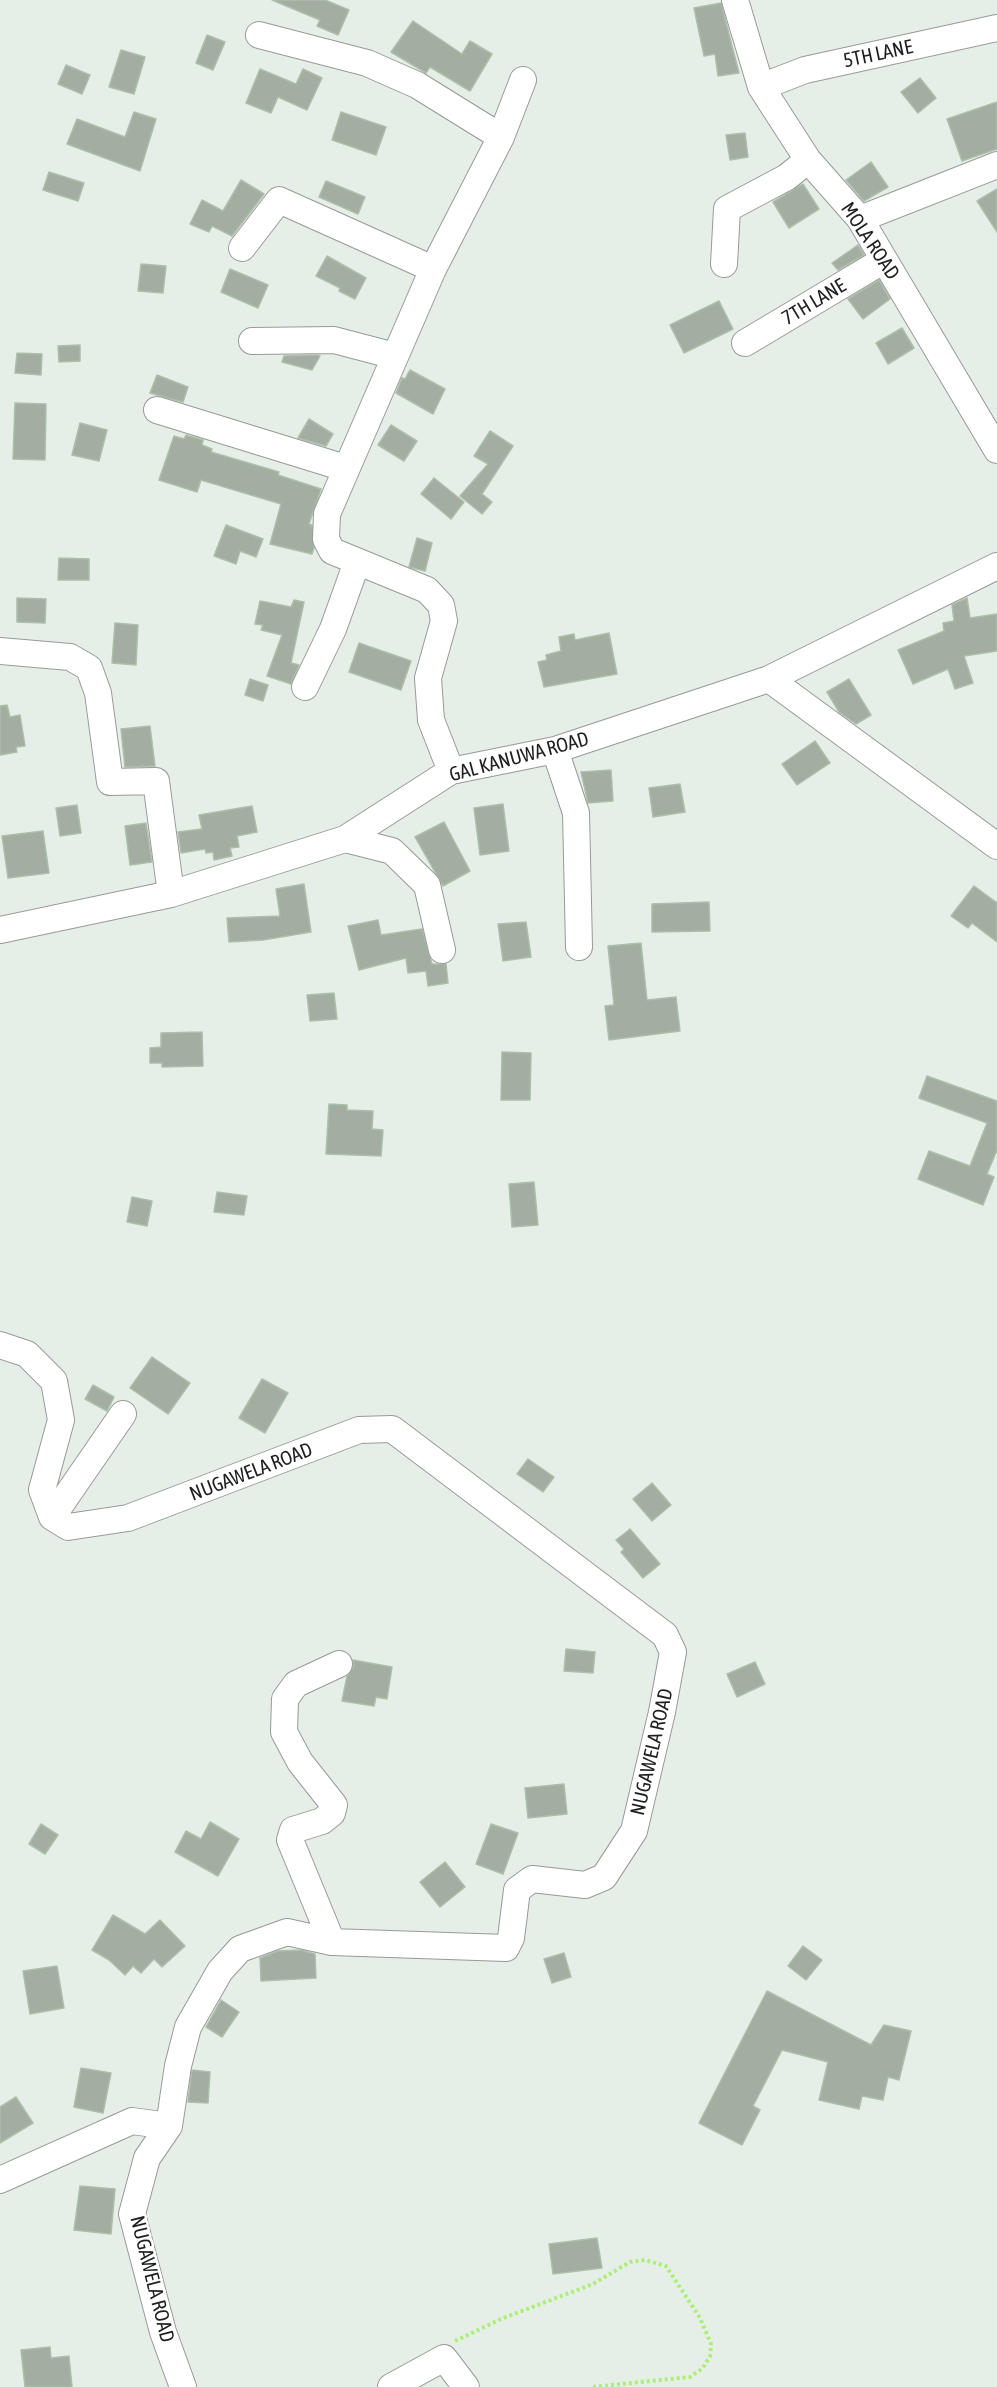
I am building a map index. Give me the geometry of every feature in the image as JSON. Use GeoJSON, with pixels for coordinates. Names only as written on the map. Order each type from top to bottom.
{"type":"FeatureCollection","features":[{"type":"Feature","properties":{"kind":"street","name":"MOLA ROAD"},"geometry":{"type":"LineString","coordinates":[[735,0],[761,87],[808,160],[860,219],[997,450]]}},
{"type":"Feature","properties":{"kind":"street","name":"5TH LANE"},"geometry":{"type":"LineString","coordinates":[[761,87],[805,70],[997,28]]}},
{"type":"Feature","properties":{"kind":"street"},"geometry":{"type":"LineString","coordinates":[[259,35],[367,63],[417,85],[501,137]]}},
{"type":"Feature","properties":{"kind":"street"},"geometry":{"type":"LineString","coordinates":[[451,771],[430,720],[428,678],[444,621],[441,605],[427,590],[332,551],[326,539],[327,514],[433,269],[501,137],[523,80]]}},
{"type":"Feature","properties":{"kind":"street"},"geometry":{"type":"LineString","coordinates":[[724,264],[727,209],[786,177],[808,160]]}},
{"type":"Feature","properties":{"kind":"street"},"geometry":{"type":"LineString","coordinates":[[860,219],[997,165]]}},
{"type":"Feature","properties":{"kind":"street"},"geometry":{"type":"LineString","coordinates":[[242,248],[279,200],[433,269]]}},
{"type":"Feature","properties":{"kind":"street","name":"7TH LANE"},"geometry":{"type":"LineString","coordinates":[[745,343],[884,260]]}},
{"type":"Feature","properties":{"kind":"street"},"geometry":{"type":"LineString","coordinates":[[252,341],[334,340],[395,356]]}},
{"type":"Feature","properties":{"kind":"street"},"geometry":{"type":"LineString","coordinates":[[157,410],[345,468]]}},
{"type":"Feature","properties":{"kind":"street"},"geometry":{"type":"LineString","coordinates":[[305,687],[333,629],[357,562]]}},
{"type":"Feature","properties":{"kind":"street","name":"GAL KANUWA ROAD"},"geometry":{"type":"LineString","coordinates":[[0,930],[171,894],[345,839],[451,771],[555,750],[769,679],[997,566]]}},
{"type":"Feature","properties":{"kind":"street"},"geometry":{"type":"LineString","coordinates":[[0,651],[70,657],[89,668],[98,693],[110,782],[156,781],[171,894]]}},
{"type":"Feature","properties":{"kind":"street"},"geometry":{"type":"LineString","coordinates":[[769,679],[997,846]]}},
{"type":"Feature","properties":{"kind":"street"},"geometry":{"type":"LineString","coordinates":[[555,750],[576,813],[579,947]]}},
{"type":"Feature","properties":{"kind":"street"},"geometry":{"type":"LineString","coordinates":[[345,839],[393,851],[427,885],[442,950]]}},
{"type":"Feature","properties":{"kind":"street"},"geometry":{"type":"LineString","coordinates":[[0,1345],[27,1354],[54,1381],[61,1420],[42,1490],[52,1517]]}},
{"type":"Feature","properties":{"kind":"street"},"geometry":{"type":"LineString","coordinates":[[52,1517],[123,1414]]}},
{"type":"Feature","properties":{"kind":"street","name":"NUGAWELA ROAD"},"geometry":{"type":"LineString","coordinates":[[52,1517],[68,1527],[128,1518],[359,1430],[392,1429],[665,1635],[673,1652],[672,1669],[634,1831],[604,1877],[585,1885],[532,1879],[517,1890],[511,1938],[506,1948],[332,1942],[287,1932],[240,1949],[220,1971],[188,2027],[178,2066],[169,2126],[147,2158],[132,2214],[163,2332],[183,2387]]}},
{"type":"Feature","properties":{"kind":"street"},"geometry":{"type":"LineString","coordinates":[[332,1942],[290,1840],[293,1830],[322,1821],[332,1813],[334,1805],[300,1761],[284,1732],[285,1699],[296,1684],[339,1664]]}},
{"type":"Feature","properties":{"kind":"street"},"geometry":{"type":"LineString","coordinates":[[0,2180],[132,2121],[169,2126]]}},
{"type":"Feature","properties":{"kind":"street"},"geometry":{"type":"LineString","coordinates":[[391,2387],[444,2358],[466,2387]]}},
{"type":"Feature","properties":{"kind":"path"},"geometry":{"type":"LineString","coordinates":[[444,2358],[445,2346],[473,2330],[593,2284],[630,2262],[645,2260],[666,2266],[700,2318],[711,2343],[710,2356],[703,2367],[690,2377],[592,2387]]}},
{"type":"Feature","properties":{"kind":"building"},"geometry":{"type":"Polygon","coordinates":[[[272,0],[325,0],[349,10],[338,35],[317,26],[320,20],[272,0]]]}},
{"type":"Feature","properties":{"kind":"building"},"geometry":{"type":"Polygon","coordinates":[[[721,3],[739,73],[718,76],[715,54],[704,56],[694,8],[721,3]]]}},
{"type":"Feature","properties":{"kind":"building"},"geometry":{"type":"Polygon","coordinates":[[[413,21],[462,54],[470,41],[492,54],[470,91],[430,67],[426,73],[391,52],[413,21]]]}},
{"type":"Feature","properties":{"kind":"building"},"geometry":{"type":"Polygon","coordinates":[[[207,35],[225,42],[213,70],[196,63],[207,35]]]}},
{"type":"Feature","properties":{"kind":"building"},"geometry":{"type":"Polygon","coordinates":[[[121,50],[145,57],[134,94],[109,87],[121,50]]]}},
{"type":"Feature","properties":{"kind":"building"},"geometry":{"type":"Polygon","coordinates":[[[66,65],[90,75],[82,94],[58,84],[66,65]]]}},
{"type":"Feature","properties":{"kind":"building"},"geometry":{"type":"Polygon","coordinates":[[[260,69],[296,84],[303,69],[322,78],[307,110],[278,97],[271,113],[246,103],[260,69]]]}},
{"type":"Feature","properties":{"kind":"building"},"geometry":{"type":"Polygon","coordinates":[[[920,78],[936,98],[918,113],[901,92],[920,78]]]}},
{"type":"Feature","properties":{"kind":"building"},"geometry":{"type":"Polygon","coordinates":[[[997,102],[997,149],[962,161],[947,119],[997,102]]]}},
{"type":"Feature","properties":{"kind":"building"},"geometry":{"type":"Polygon","coordinates":[[[134,112],[156,119],[140,171],[67,144],[77,119],[125,137],[134,112]]]}},
{"type":"Feature","properties":{"kind":"building"},"geometry":{"type":"Polygon","coordinates":[[[341,112],[386,127],[376,155],[332,140],[341,112]]]}},
{"type":"Feature","properties":{"kind":"building"},"geometry":{"type":"Polygon","coordinates":[[[745,133],[748,157],[730,160],[726,135],[745,133]]]}},
{"type":"Feature","properties":{"kind":"building"},"geometry":{"type":"Polygon","coordinates":[[[871,162],[888,187],[864,201],[846,180],[871,162]]]}},
{"type":"Feature","properties":{"kind":"building"},"geometry":{"type":"Polygon","coordinates":[[[49,172],[84,183],[78,201],[43,190],[49,172]]]}},
{"type":"Feature","properties":{"kind":"building"},"geometry":{"type":"Polygon","coordinates":[[[241,180],[264,194],[232,236],[212,226],[209,232],[190,224],[202,200],[223,211],[241,180]]]}},
{"type":"Feature","properties":{"kind":"building"},"geometry":{"type":"Polygon","coordinates":[[[326,181],[365,197],[358,214],[319,197],[326,181]]]}},
{"type":"Feature","properties":{"kind":"building"},"geometry":{"type":"Polygon","coordinates":[[[803,184],[819,209],[789,228],[773,202],[803,184]]]}},
{"type":"Feature","properties":{"kind":"building"},"geometry":{"type":"Polygon","coordinates":[[[997,189],[997,232],[977,201],[997,189]]]}},
{"type":"Feature","properties":{"kind":"building"},"geometry":{"type":"Polygon","coordinates":[[[858,245],[864,255],[838,270],[832,263],[858,245]]]}},
{"type":"Feature","properties":{"kind":"building"},"geometry":{"type":"Polygon","coordinates":[[[327,256],[366,278],[355,299],[339,291],[340,288],[316,276],[327,256]]]}},
{"type":"Feature","properties":{"kind":"building"},"geometry":{"type":"Polygon","coordinates":[[[141,264],[166,266],[163,293],[138,291],[141,264]]]}},
{"type":"Feature","properties":{"kind":"building"},"geometry":{"type":"Polygon","coordinates":[[[230,269],[268,285],[258,308],[221,292],[230,269]]]}},
{"type":"Feature","properties":{"kind":"building"},"geometry":{"type":"Polygon","coordinates":[[[879,280],[890,299],[863,319],[848,299],[879,280]]]}},
{"type":"Feature","properties":{"kind":"building"},"geometry":{"type":"Polygon","coordinates":[[[719,301],[733,329],[684,353],[670,325],[719,301]]]}},
{"type":"Feature","properties":{"kind":"building"},"geometry":{"type":"Polygon","coordinates":[[[902,328],[914,348],[888,364],[876,343],[902,328]]]}},
{"type":"Feature","properties":{"kind":"building"},"geometry":{"type":"Polygon","coordinates":[[[80,345],[80,361],[59,362],[58,346],[80,345]]]}},
{"type":"Feature","properties":{"kind":"building"},"geometry":{"type":"Polygon","coordinates":[[[17,353],[42,354],[41,375],[15,373],[17,353]]]}},
{"type":"Feature","properties":{"kind":"building"},"geometry":{"type":"Polygon","coordinates":[[[284,356],[320,356],[312,370],[282,362],[284,356]]]}},
{"type":"Feature","properties":{"kind":"building"},"geometry":{"type":"Polygon","coordinates":[[[410,370],[445,389],[433,414],[396,393],[402,378],[405,379],[410,370]]]}},
{"type":"Feature","properties":{"kind":"building"},"geometry":{"type":"Polygon","coordinates":[[[157,375],[188,387],[183,402],[150,393],[157,375]]]}},
{"type":"Feature","properties":{"kind":"building"},"geometry":{"type":"Polygon","coordinates":[[[15,403],[46,404],[45,460],[13,459],[15,403]]]}},
{"type":"Feature","properties":{"kind":"building"},"geometry":{"type":"Polygon","coordinates":[[[309,419],[333,434],[326,446],[298,438],[309,419]]]}},
{"type":"Feature","properties":{"kind":"building"},"geometry":{"type":"Polygon","coordinates":[[[80,423],[107,430],[99,461],[72,455],[80,423]]]}},
{"type":"Feature","properties":{"kind":"building"},"geometry":{"type":"Polygon","coordinates":[[[391,425],[417,441],[404,461],[378,445],[391,425]]]}},
{"type":"Feature","properties":{"kind":"building"},"geometry":{"type":"Polygon","coordinates":[[[490,431],[513,446],[482,494],[492,502],[482,514],[460,496],[488,464],[474,456],[490,431]]]}},
{"type":"Feature","properties":{"kind":"building"},"geometry":{"type":"Polygon","coordinates":[[[186,435],[203,440],[202,445],[212,449],[211,452],[279,472],[278,475],[321,489],[309,524],[312,525],[314,548],[312,554],[270,544],[281,504],[201,480],[197,492],[159,480],[174,436],[184,439],[186,435]]]}},
{"type":"Feature","properties":{"kind":"building"},"geometry":{"type":"Polygon","coordinates":[[[434,478],[464,502],[451,519],[421,494],[434,478]]]}},
{"type":"Feature","properties":{"kind":"building"},"geometry":{"type":"Polygon","coordinates":[[[226,525],[263,539],[256,557],[240,551],[236,564],[214,556],[226,525]]]}},
{"type":"Feature","properties":{"kind":"building"},"geometry":{"type":"Polygon","coordinates":[[[417,538],[432,543],[425,571],[409,567],[417,538]]]}},
{"type":"Feature","properties":{"kind":"building"},"geometry":{"type":"Polygon","coordinates":[[[59,558],[89,559],[89,580],[58,580],[59,558]]]}},
{"type":"Feature","properties":{"kind":"building"},"geometry":{"type":"Polygon","coordinates":[[[17,598],[46,599],[45,623],[17,622],[17,598]]]}},
{"type":"Feature","properties":{"kind":"building"},"geometry":{"type":"Polygon","coordinates":[[[967,598],[970,618],[997,614],[997,651],[964,656],[973,683],[955,689],[948,669],[913,684],[898,650],[944,631],[943,623],[954,621],[952,605],[967,598]]]}},
{"type":"Feature","properties":{"kind":"building"},"geometry":{"type":"Polygon","coordinates":[[[294,600],[304,602],[291,663],[299,665],[291,684],[267,676],[282,635],[261,630],[263,625],[255,624],[260,601],[291,607],[294,600]]]}},
{"type":"Feature","properties":{"kind":"building"},"geometry":{"type":"Polygon","coordinates":[[[115,623],[138,625],[136,665],[112,663],[115,623]]]}},
{"type":"Feature","properties":{"kind":"building"},"geometry":{"type":"Polygon","coordinates":[[[609,633],[617,674],[544,687],[538,662],[547,660],[546,655],[561,651],[559,637],[574,634],[575,640],[609,633]]]}},
{"type":"Feature","properties":{"kind":"building"},"geometry":{"type":"Polygon","coordinates":[[[359,643],[411,661],[401,690],[349,672],[359,643]]]}},
{"type":"Feature","properties":{"kind":"building"},"geometry":{"type":"Polygon","coordinates":[[[250,679],[268,685],[263,701],[245,695],[250,679]]]}},
{"type":"Feature","properties":{"kind":"building"},"geometry":{"type":"Polygon","coordinates":[[[849,679],[871,715],[856,724],[839,712],[827,692],[849,679]]]}},
{"type":"Feature","properties":{"kind":"building"},"geometry":{"type":"Polygon","coordinates":[[[7,705],[10,717],[20,715],[25,746],[16,747],[17,752],[0,755],[0,706],[7,705]]]}},
{"type":"Feature","properties":{"kind":"building"},"geometry":{"type":"Polygon","coordinates":[[[150,726],[155,766],[125,767],[121,729],[150,726]]]}},
{"type":"Feature","properties":{"kind":"building"},"geometry":{"type":"Polygon","coordinates":[[[815,741],[830,763],[797,785],[782,764],[815,741]]]}},
{"type":"Feature","properties":{"kind":"building"},"geometry":{"type":"Polygon","coordinates":[[[611,770],[613,801],[588,803],[581,772],[611,770]]]}},
{"type":"Feature","properties":{"kind":"building"},"geometry":{"type":"Polygon","coordinates":[[[680,784],[685,812],[653,817],[649,788],[680,784]]]}},
{"type":"Feature","properties":{"kind":"building"},"geometry":{"type":"Polygon","coordinates":[[[503,804],[509,851],[480,855],[474,808],[503,804]]]}},
{"type":"Feature","properties":{"kind":"building"},"geometry":{"type":"Polygon","coordinates":[[[77,805],[81,833],[60,836],[56,808],[77,805]]]}},
{"type":"Feature","properties":{"kind":"building"},"geometry":{"type":"Polygon","coordinates":[[[252,806],[257,832],[237,836],[239,847],[230,848],[232,856],[214,860],[213,852],[206,853],[205,849],[181,853],[178,832],[202,829],[199,815],[252,806]]]}},
{"type":"Feature","properties":{"kind":"building"},"geometry":{"type":"Polygon","coordinates":[[[444,822],[470,871],[443,886],[415,837],[444,822]]]}},
{"type":"Feature","properties":{"kind":"building"},"geometry":{"type":"Polygon","coordinates":[[[146,823],[152,862],[130,865],[125,826],[146,823]]]}},
{"type":"Feature","properties":{"kind":"building"},"geometry":{"type":"Polygon","coordinates":[[[43,831],[49,873],[8,878],[2,836],[43,831]]]}},
{"type":"Feature","properties":{"kind":"building"},"geometry":{"type":"Polygon","coordinates":[[[304,884],[311,932],[263,940],[229,942],[227,918],[280,916],[276,889],[304,884]]]}},
{"type":"Feature","properties":{"kind":"building"},"geometry":{"type":"Polygon","coordinates":[[[974,886],[997,903],[997,942],[972,923],[968,928],[951,916],[974,886]]]}},
{"type":"Feature","properties":{"kind":"building"},"geometry":{"type":"Polygon","coordinates":[[[709,902],[710,931],[652,932],[652,904],[709,902]]]}},
{"type":"Feature","properties":{"kind":"building"},"geometry":{"type":"Polygon","coordinates":[[[378,920],[381,935],[422,929],[432,964],[446,964],[448,983],[428,986],[426,971],[408,973],[406,958],[359,970],[348,926],[378,920]]]}},
{"type":"Feature","properties":{"kind":"building"},"geometry":{"type":"Polygon","coordinates":[[[526,922],[531,957],[503,961],[498,924],[526,922]]]}},
{"type":"Feature","properties":{"kind":"building"},"geometry":{"type":"Polygon","coordinates":[[[641,943],[647,1000],[676,997],[680,1031],[609,1040],[605,1006],[614,1005],[608,946],[641,943]]]}},
{"type":"Feature","properties":{"kind":"building"},"geometry":{"type":"Polygon","coordinates":[[[334,993],[337,1019],[310,1021],[307,995],[334,993]]]}},
{"type":"Feature","properties":{"kind":"building"},"geometry":{"type":"Polygon","coordinates":[[[202,1032],[203,1066],[162,1067],[162,1063],[150,1063],[150,1048],[161,1047],[161,1033],[202,1032]]]}},
{"type":"Feature","properties":{"kind":"building"},"geometry":{"type":"Polygon","coordinates":[[[502,1052],[531,1053],[530,1100],[501,1100],[502,1052]]]}},
{"type":"Feature","properties":{"kind":"building"},"geometry":{"type":"Polygon","coordinates":[[[927,1076],[997,1101],[997,1150],[987,1174],[994,1177],[983,1205],[918,1179],[929,1151],[970,1166],[987,1123],[919,1098],[927,1076]]]}},
{"type":"Feature","properties":{"kind":"building"},"geometry":{"type":"Polygon","coordinates":[[[329,1104],[347,1105],[347,1110],[373,1111],[372,1129],[383,1130],[381,1156],[326,1154],[329,1104]]]}},
{"type":"Feature","properties":{"kind":"building"},"geometry":{"type":"Polygon","coordinates":[[[534,1182],[538,1225],[512,1227],[509,1184],[534,1182]]]}},
{"type":"Feature","properties":{"kind":"building"},"geometry":{"type":"Polygon","coordinates":[[[217,1192],[247,1196],[244,1215],[214,1212],[217,1192]]]}},
{"type":"Feature","properties":{"kind":"building"},"geometry":{"type":"Polygon","coordinates":[[[132,1197],[152,1201],[147,1226],[127,1222],[132,1197]]]}},
{"type":"Feature","properties":{"kind":"building"},"geometry":{"type":"Polygon","coordinates":[[[152,1357],[190,1383],[168,1414],[130,1388],[152,1357]]]}},
{"type":"Feature","properties":{"kind":"building"},"geometry":{"type":"Polygon","coordinates":[[[262,1379],[288,1393],[265,1433],[239,1418],[262,1379]]]}},
{"type":"Feature","properties":{"kind":"building"},"geometry":{"type":"Polygon","coordinates":[[[93,1385],[114,1397],[107,1411],[85,1399],[93,1385]]]}},
{"type":"Feature","properties":{"kind":"building"},"geometry":{"type":"Polygon","coordinates":[[[528,1459],[554,1477],[543,1492],[517,1474],[528,1459]]]}},
{"type":"Feature","properties":{"kind":"building"},"geometry":{"type":"Polygon","coordinates":[[[652,1483],[671,1505],[652,1521],[633,1499],[652,1483]]]}},
{"type":"Feature","properties":{"kind":"building"},"geometry":{"type":"Polygon","coordinates":[[[630,1529],[660,1564],[643,1578],[621,1552],[624,1549],[616,1540],[630,1529]]]}},
{"type":"Feature","properties":{"kind":"building"},"geometry":{"type":"Polygon","coordinates":[[[566,1649],[595,1652],[593,1673],[564,1671],[566,1649]]]}},
{"type":"Feature","properties":{"kind":"building"},"geometry":{"type":"Polygon","coordinates":[[[353,1660],[392,1667],[387,1699],[376,1697],[374,1706],[342,1701],[347,1676],[354,1666],[353,1660]]]}},
{"type":"Feature","properties":{"kind":"building"},"geometry":{"type":"Polygon","coordinates":[[[755,1662],[765,1684],[737,1697],[727,1674],[755,1662]]]}},
{"type":"Feature","properties":{"kind":"building"},"geometry":{"type":"Polygon","coordinates":[[[564,1784],[567,1814],[528,1818],[525,1788],[564,1784]]]}},
{"type":"Feature","properties":{"kind":"building"},"geometry":{"type":"Polygon","coordinates":[[[210,1822],[239,1839],[218,1876],[175,1852],[186,1831],[201,1839],[210,1822]]]}},
{"type":"Feature","properties":{"kind":"building"},"geometry":{"type":"Polygon","coordinates":[[[41,1824],[58,1835],[45,1854],[29,1844],[41,1824]]]}},
{"type":"Feature","properties":{"kind":"building"},"geometry":{"type":"Polygon","coordinates":[[[491,1824],[518,1833],[503,1874],[476,1864],[491,1824]]]}},
{"type":"Feature","properties":{"kind":"building"},"geometry":{"type":"Polygon","coordinates":[[[445,1862],[465,1887],[440,1907],[420,1882],[445,1862]]]}},
{"type":"Feature","properties":{"kind":"building"},"geometry":{"type":"Polygon","coordinates":[[[113,1915],[145,1934],[160,1920],[185,1946],[162,1967],[154,1959],[141,1973],[133,1966],[125,1975],[109,1960],[92,1950],[113,1915]]]}},
{"type":"Feature","properties":{"kind":"building"},"geometry":{"type":"Polygon","coordinates":[[[803,1946],[822,1960],[806,1980],[788,1966],[803,1946]]]}},
{"type":"Feature","properties":{"kind":"building"},"geometry":{"type":"Polygon","coordinates":[[[301,1950],[315,1954],[316,1978],[261,1981],[260,1958],[278,1951],[301,1950]]]}},
{"type":"Feature","properties":{"kind":"building"},"geometry":{"type":"Polygon","coordinates":[[[564,1953],[571,1977],[552,1983],[544,1959],[564,1953]]]}},
{"type":"Feature","properties":{"kind":"building"},"geometry":{"type":"Polygon","coordinates":[[[57,1966],[64,2008],[30,2014],[23,1971],[57,1966]]]}},
{"type":"Feature","properties":{"kind":"building"},"geometry":{"type":"Polygon","coordinates":[[[767,1991],[871,2045],[884,2025],[911,2031],[899,2080],[888,2077],[883,2100],[862,2096],[859,2109],[819,2100],[828,2062],[782,2050],[753,2106],[760,2110],[742,2145],[699,2123],[767,1991]]]}},
{"type":"Feature","properties":{"kind":"building"},"geometry":{"type":"Polygon","coordinates":[[[221,2000],[239,2012],[222,2037],[206,2027],[221,2000]]]}},
{"type":"Feature","properties":{"kind":"building"},"geometry":{"type":"Polygon","coordinates":[[[81,2068],[111,2073],[103,2113],[74,2107],[81,2068]]]}},
{"type":"Feature","properties":{"kind":"building"},"geometry":{"type":"Polygon","coordinates":[[[192,2070],[210,2072],[208,2103],[188,2102],[192,2070]]]}},
{"type":"Feature","properties":{"kind":"building"},"geometry":{"type":"Polygon","coordinates":[[[16,2097],[33,2123],[0,2143],[0,2107],[16,2097]]]}},
{"type":"Feature","properties":{"kind":"building"},"geometry":{"type":"Polygon","coordinates":[[[80,2186],[115,2189],[111,2234],[74,2230],[80,2186]]]}},
{"type":"Feature","properties":{"kind":"building"},"geometry":{"type":"Polygon","coordinates":[[[597,2238],[602,2268],[553,2274],[549,2244],[597,2238]]]}},
{"type":"Feature","properties":{"kind":"building"},"geometry":{"type":"Polygon","coordinates":[[[50,2347],[51,2358],[69,2356],[72,2387],[25,2387],[21,2350],[50,2347]]]}}]}
